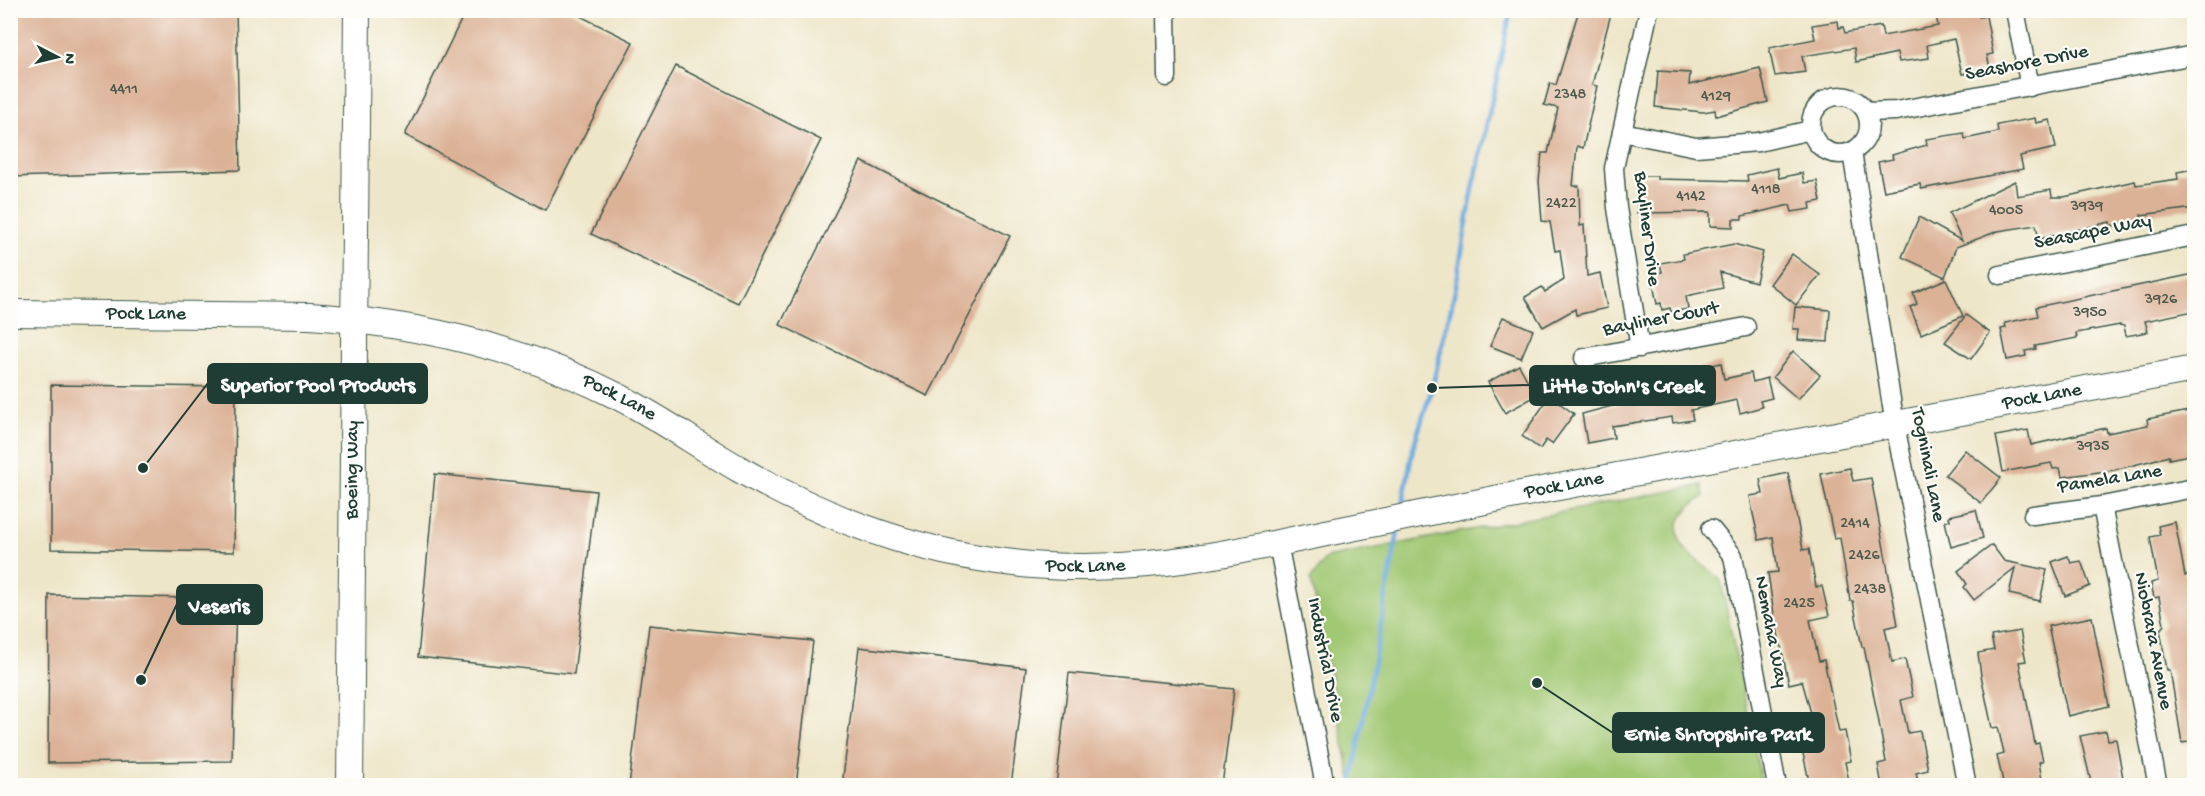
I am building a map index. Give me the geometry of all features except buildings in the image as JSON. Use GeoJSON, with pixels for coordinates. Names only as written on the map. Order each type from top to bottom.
{"type":"FeatureCollection","features":[{"type":"Feature","properties":{"kind":"street","name":"Boeing Way"},"geometry":{"type":"LineString","coordinates":[[350,786],[357,10]]}},
{"type":"Feature","properties":{"kind":"street"},"geometry":{"type":"LineString","coordinates":[[1166,10],[1167,77]]}},
{"type":"Feature","properties":{"kind":"street","name":"Bayliner Drive"},"geometry":{"type":"LineString","coordinates":[[1640,348],[1614,187],[1614,168],[1649,10]]}},
{"type":"Feature","properties":{"kind":"street"},"geometry":{"type":"LineString","coordinates":[[2015,10],[2030,87]]}},
{"type":"Feature","properties":{"kind":"street","name":"Seashore Drive"},"geometry":{"type":"LineString","coordinates":[[1867,112],[1896,111],[2194,55]]}},
{"type":"Feature","properties":{"kind":"street"},"geometry":{"type":"LineString","coordinates":[[1841,95],[1856,100],[1867,112],[1869,124],[1864,142],[1852,152],[1840,154],[1821,147],[1811,130],[1810,122],[1817,106],[1827,98],[1841,95]]}},
{"type":"Feature","properties":{"kind":"street"},"geometry":{"type":"LineString","coordinates":[[1622,132],[1696,147],[1758,142],[1811,130]]}},
{"type":"Feature","properties":{"kind":"street","name":"Togninali Lane"},"geometry":{"type":"LineString","coordinates":[[1852,152],[1895,425],[1967,786]]}},
{"type":"Feature","properties":{"kind":"street","name":"Seascape Way"},"geometry":{"type":"LineString","coordinates":[[2000,275],[2194,236]]}},
{"type":"Feature","properties":{"kind":"street","name":"Pock Lane"},"geometry":{"type":"LineString","coordinates":[[10,313],[310,316],[355,319],[468,340],[569,374],[664,422],[777,489],[840,518],[932,549],[1018,564],[1118,568],[1202,559],[1373,523],[2194,369]]}},
{"type":"Feature","properties":{"kind":"street","name":"Bayliner Court"},"geometry":{"type":"LineString","coordinates":[[1584,358],[1746,327]]}},
{"type":"Feature","properties":{"kind":"street","name":"Pamela Lane"},"geometry":{"type":"LineString","coordinates":[[2033,515],[2102,506],[2194,488]]}},
{"type":"Feature","properties":{"kind":"street","name":"Niobrara Avenue"},"geometry":{"type":"LineString","coordinates":[[2102,506],[2158,786]]}},
{"type":"Feature","properties":{"kind":"street","name":"Nemaha Way"},"geometry":{"type":"LineString","coordinates":[[1711,530],[1733,556],[1777,786]]}},
{"type":"Feature","properties":{"kind":"street","name":"Industrial Drive"},"geometry":{"type":"LineString","coordinates":[[1278,543],[1325,786]]}},
{"type":"Feature","properties":{"kind":"green space"},"geometry":{"type":"Polygon","coordinates":[[[1702,485],[1704,497],[1682,517],[1678,531],[1679,538],[1687,551],[1721,581],[1762,785],[1352,785],[1311,579],[1326,558],[1702,485]]]}},
{"type":"Feature","properties":{"kind":"waterway"},"geometry":{"type":"LineString","coordinates":[[1402,508],[1413,448],[1432,388],[1455,291],[1471,199],[1511,10]]}},
{"type":"Feature","properties":{"kind":"waterway"},"geometry":{"type":"LineString","coordinates":[[1351,786],[1399,526]]}},
{"type":"Feature","properties":{"kind":"place","name":"Little John's Creek"},"geometry":{"type":"Point","coordinates":[1432,388]}},
{"type":"Feature","properties":{"kind":"place","name":"Superior Pool Products"},"geometry":{"type":"Point","coordinates":[143,468]}},
{"type":"Feature","properties":{"kind":"place","name":"Veseris"},"geometry":{"type":"Point","coordinates":[141,680]}},
{"type":"Feature","properties":{"kind":"place","name":"Ernie Shropshire Park"},"geometry":{"type":"Point","coordinates":[1537,683]}}]}
